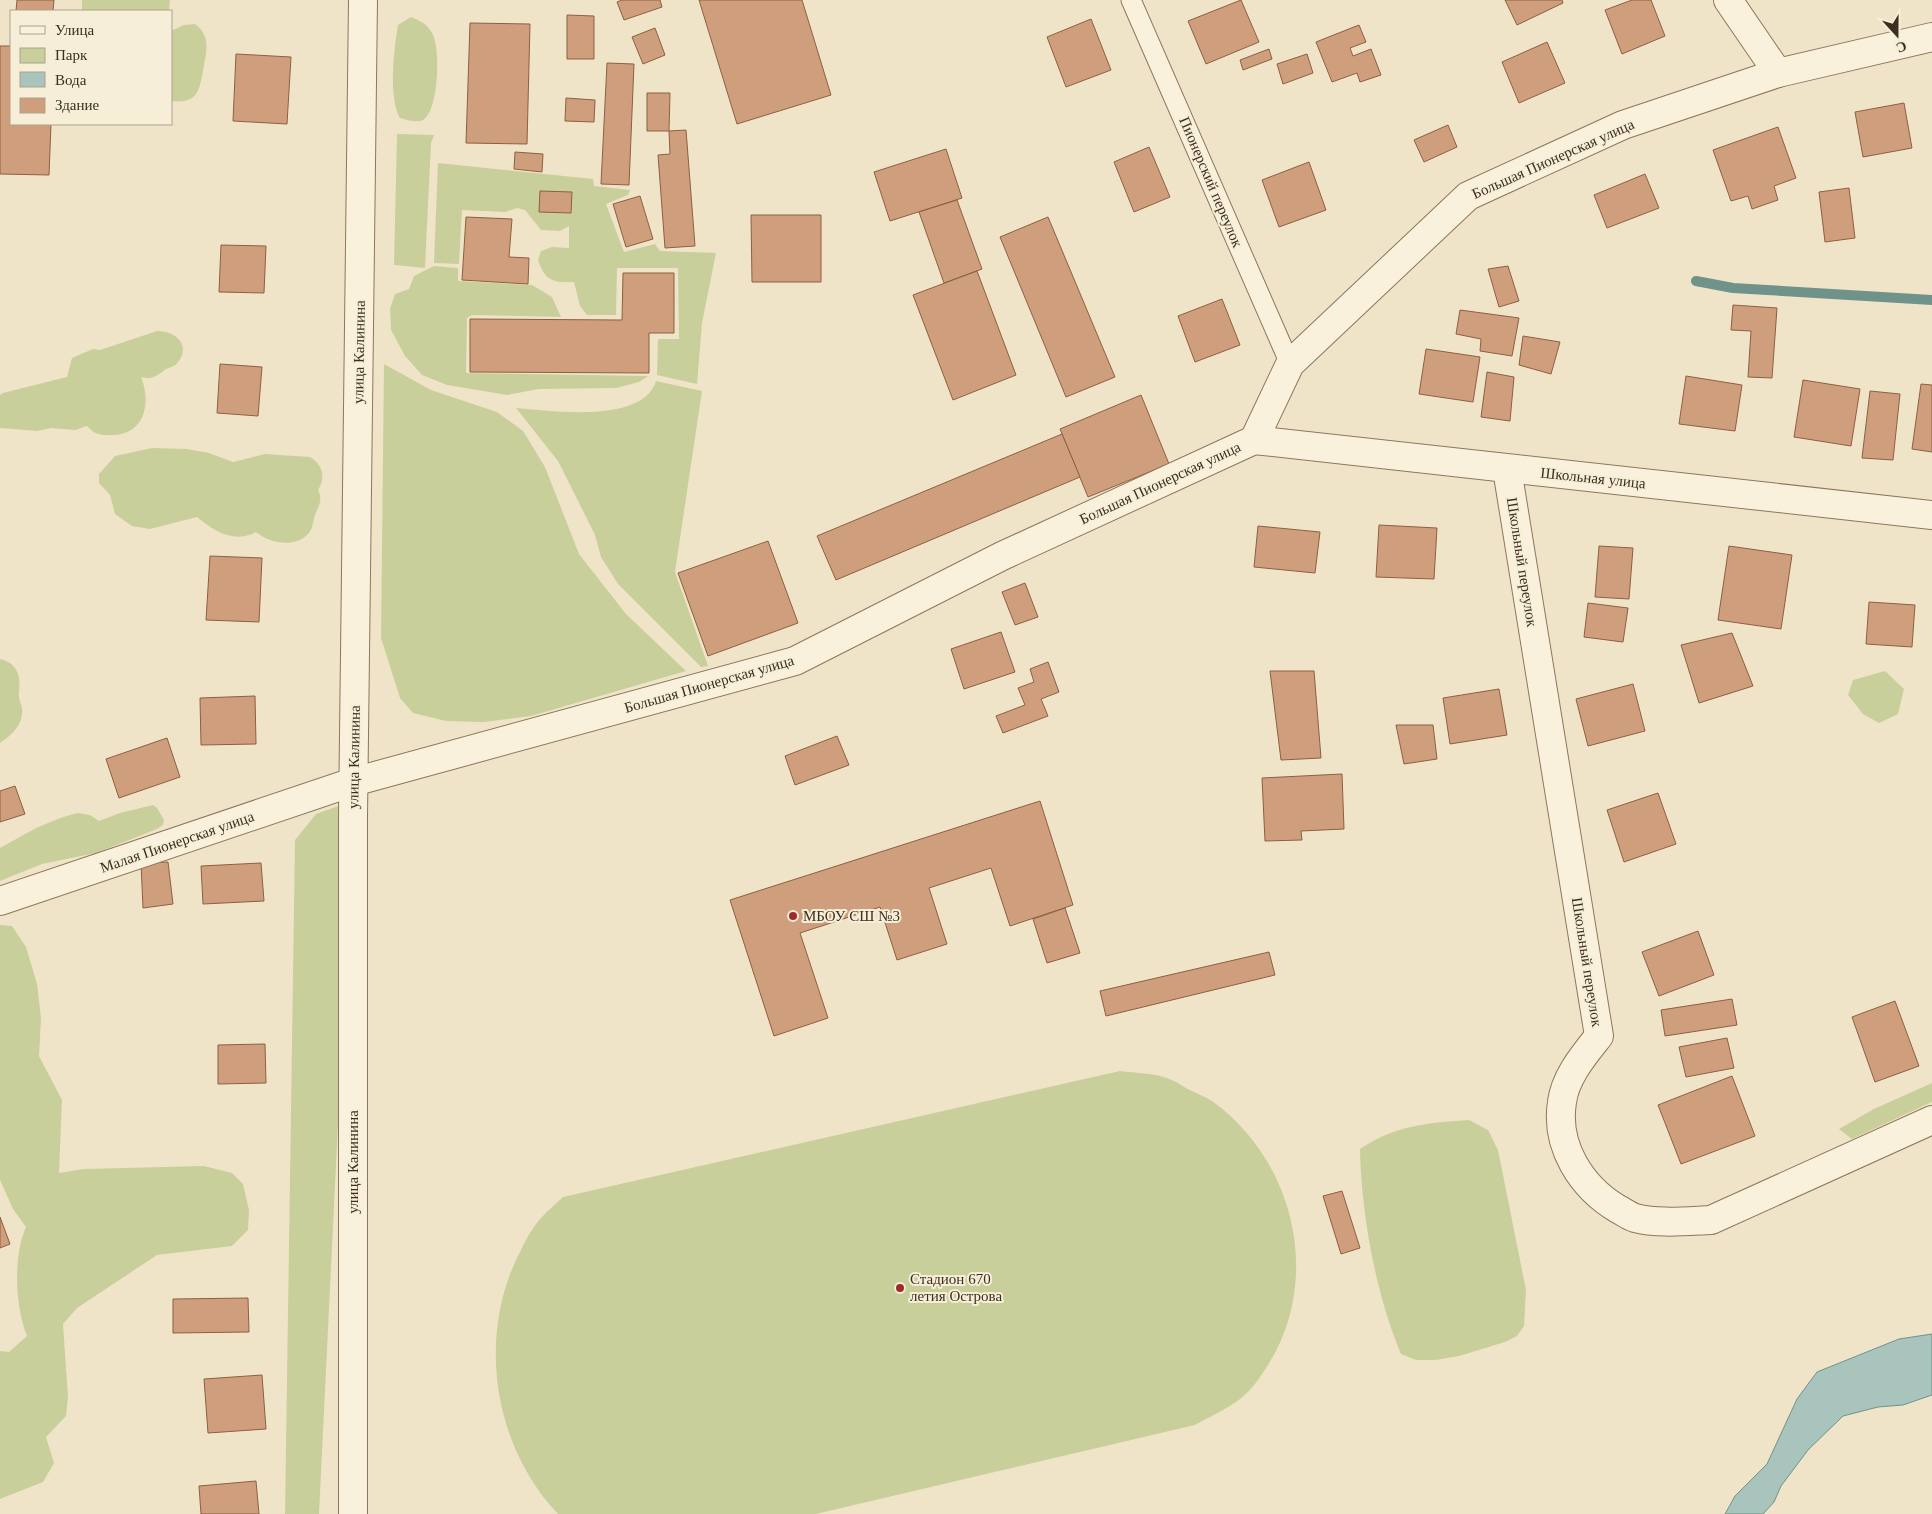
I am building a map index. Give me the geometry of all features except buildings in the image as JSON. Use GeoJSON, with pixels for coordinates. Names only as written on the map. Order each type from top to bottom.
{"type":"FeatureCollection","features":[{"type":"Feature","properties":{"kind":"street","name":"улица Калинина"},"geometry":{"type":"LineString","coordinates":[[353,1514],[353,782],[363,0]]}},
{"type":"Feature","properties":{"kind":"street"},"geometry":{"type":"LineString","coordinates":[[1728,0],[1778,73]]}},
{"type":"Feature","properties":{"kind":"street","name":"Большая Пионерская улица"},"geometry":{"type":"LineString","coordinates":[[353,782],[794,661],[1002,556],[1254,440],[1290,364],[1468,196],[1623,126],[1778,73],[1932,37]]}},
{"type":"Feature","properties":{"kind":"street","name":"Школьная улица"},"geometry":{"type":"LineString","coordinates":[[1254,440],[1932,515]]}},
{"type":"Feature","properties":{"kind":"street","name":"Школьный переулок"},"geometry":{"type":"LineString","coordinates":[[1507,469],[1599,1036],[1575,1068],[1562,1101],[1562,1137],[1575,1170],[1603,1200],[1634,1218],[1675,1221],[1711,1220],[1932,1120]]}},
{"type":"Feature","properties":{"kind":"street","name":"Малая Пионерская улица"},"geometry":{"type":"LineString","coordinates":[[0,902],[353,782]]}},
{"type":"Feature","properties":{"kind":"lane","name":"Пионерский переулок"},"geometry":{"type":"LineString","coordinates":[[1131,0],[1290,364]]}},
{"type":"Feature","properties":{"kind":"green space"},"geometry":{"type":"Polygon","coordinates":[[[82,0],[170,0],[169,10],[82,10],[82,0]]]}},
{"type":"Feature","properties":{"kind":"green space"},"geometry":{"type":"Polygon","coordinates":[[[411,17],[428,27],[435,40],[437,51],[437,78],[432,105],[423,120],[418,121],[400,118],[396,109],[393,86],[398,25],[411,17]]]}},
{"type":"Feature","properties":{"kind":"green space"},"geometry":{"type":"Polygon","coordinates":[[[195,24],[204,34],[207,45],[198,91],[186,101],[172,101],[172,31],[184,25],[195,24]]]}},
{"type":"Feature","properties":{"kind":"green space"},"geometry":{"type":"Polygon","coordinates":[[[397,134],[434,135],[431,143],[425,268],[394,265],[397,134]]]}},
{"type":"Feature","properties":{"kind":"green space"},"geometry":{"type":"Polygon","coordinates":[[[438,163],[593,179],[594,186],[630,190],[628,195],[606,204],[624,252],[655,244],[660,251],[716,253],[702,323],[697,384],[657,375],[658,339],[679,339],[678,268],[617,268],[616,315],[587,315],[580,306],[574,282],[560,282],[551,279],[544,272],[538,260],[541,251],[552,247],[569,248],[569,226],[560,231],[541,230],[525,210],[517,208],[505,212],[462,210],[459,264],[434,263],[438,163]]]}},
{"type":"Feature","properties":{"kind":"green space"},"geometry":{"type":"Polygon","coordinates":[[[434,266],[458,268],[458,281],[532,285],[552,297],[561,317],[472,315],[467,318],[466,373],[648,376],[639,382],[616,388],[539,389],[507,395],[447,385],[422,375],[405,356],[391,330],[390,309],[395,294],[409,289],[414,276],[434,266]]]}},
{"type":"Feature","properties":{"kind":"green space"},"geometry":{"type":"Polygon","coordinates":[[[157,331],[169,333],[179,340],[182,344],[182,356],[176,364],[155,377],[141,377],[146,397],[145,407],[143,416],[132,430],[123,434],[101,435],[95,433],[87,426],[75,430],[51,428],[37,431],[0,428],[0,395],[3,393],[67,377],[72,358],[93,349],[100,350],[157,331]]]}},
{"type":"Feature","properties":{"kind":"green space"},"geometry":{"type":"Polygon","coordinates":[[[384,364],[431,390],[497,412],[523,431],[545,467],[579,554],[626,614],[686,671],[531,716],[484,722],[446,721],[413,713],[400,698],[381,638],[384,364]]]}},
{"type":"Feature","properties":{"kind":"green space"},"geometry":{"type":"Polygon","coordinates":[[[656,381],[702,391],[675,572],[708,666],[701,667],[618,584],[601,557],[595,535],[558,461],[516,408],[572,412],[594,412],[615,409],[634,404],[648,395],[656,381]]]}},
{"type":"Feature","properties":{"kind":"green space"},"geometry":{"type":"Polygon","coordinates":[[[152,448],[187,449],[209,453],[233,462],[265,454],[310,457],[318,464],[322,472],[322,480],[318,490],[320,502],[309,533],[303,538],[290,543],[268,539],[256,532],[240,537],[232,536],[217,531],[197,517],[150,529],[132,526],[115,514],[110,495],[99,483],[99,474],[115,456],[152,448]]]}},
{"type":"Feature","properties":{"kind":"green space"},"geometry":{"type":"Polygon","coordinates":[[[0,659],[11,664],[19,676],[19,696],[22,714],[16,728],[0,743],[0,659]]]}},
{"type":"Feature","properties":{"kind":"green space"},"geometry":{"type":"Polygon","coordinates":[[[1885,671],[1904,689],[1898,714],[1879,723],[1863,714],[1848,695],[1853,680],[1885,671]]]}},
{"type":"Feature","properties":{"kind":"green space"},"geometry":{"type":"Polygon","coordinates":[[[344,804],[353,817],[319,1514],[285,1514],[295,840],[316,814],[344,804]]]}},
{"type":"Feature","properties":{"kind":"green space"},"geometry":{"type":"Polygon","coordinates":[[[153,805],[164,820],[163,825],[157,829],[96,853],[42,864],[0,881],[0,848],[36,828],[78,813],[90,815],[99,821],[120,813],[153,805]]]}},
{"type":"Feature","properties":{"kind":"green space"},"geometry":{"type":"Polygon","coordinates":[[[0,925],[12,926],[26,947],[37,984],[41,1018],[39,1056],[62,1100],[59,1173],[84,1169],[204,1166],[232,1173],[243,1184],[249,1210],[248,1230],[232,1246],[157,1255],[77,1308],[63,1324],[68,1397],[66,1416],[46,1437],[54,1463],[43,1482],[0,1499],[0,1351],[9,1352],[27,1336],[20,1311],[17,1281],[19,1252],[26,1227],[13,1209],[0,1180],[0,925]]]}},
{"type":"Feature","properties":{"kind":"green space","name":"Стадион 670 летия Острова"},"geometry":{"type":"Polygon","coordinates":[[[1120,1071],[1166,1078],[1212,1101],[1239,1124],[1261,1151],[1278,1182],[1289,1214],[1295,1249],[1295,1283],[1289,1318],[1276,1351],[1265,1370],[1251,1389],[1235,1403],[1195,1425],[816,1514],[558,1514],[536,1487],[518,1456],[506,1423],[498,1388],[496,1353],[499,1317],[507,1283],[525,1242],[541,1218],[563,1197],[1120,1071]]]}},
{"type":"Feature","properties":{"kind":"green space"},"geometry":{"type":"Polygon","coordinates":[[[1932,1083],[1932,1102],[1852,1139],[1839,1129],[1874,1109],[1932,1083]]]}},
{"type":"Feature","properties":{"kind":"green space"},"geometry":{"type":"Polygon","coordinates":[[[1469,1120],[1488,1130],[1498,1150],[1526,1290],[1524,1326],[1517,1336],[1505,1342],[1459,1356],[1436,1360],[1416,1360],[1401,1354],[1377,1280],[1363,1200],[1360,1149],[1385,1135],[1399,1130],[1440,1122],[1469,1120]]]}},
{"type":"Feature","properties":{"kind":"water"},"geometry":{"type":"Polygon","coordinates":[[[1932,1334],[1932,1395],[1903,1405],[1878,1407],[1843,1416],[1808,1450],[1781,1486],[1774,1502],[1763,1514],[1725,1514],[1735,1496],[1767,1464],[1797,1399],[1817,1372],[1899,1339],[1932,1334]]]}},
{"type":"Feature","properties":{"kind":"waterway"},"geometry":{"type":"LineString","coordinates":[[1696,281],[1733,288],[1932,300]]}},
{"type":"Feature","properties":{"kind":"place","name":"МБОУ СШ №3"},"geometry":{"type":"Point","coordinates":[793,916]}},
{"type":"Feature","properties":{"kind":"place","name":"Стадион 670 летия Острова"},"geometry":{"type":"Point","coordinates":[900,1288]}}]}
